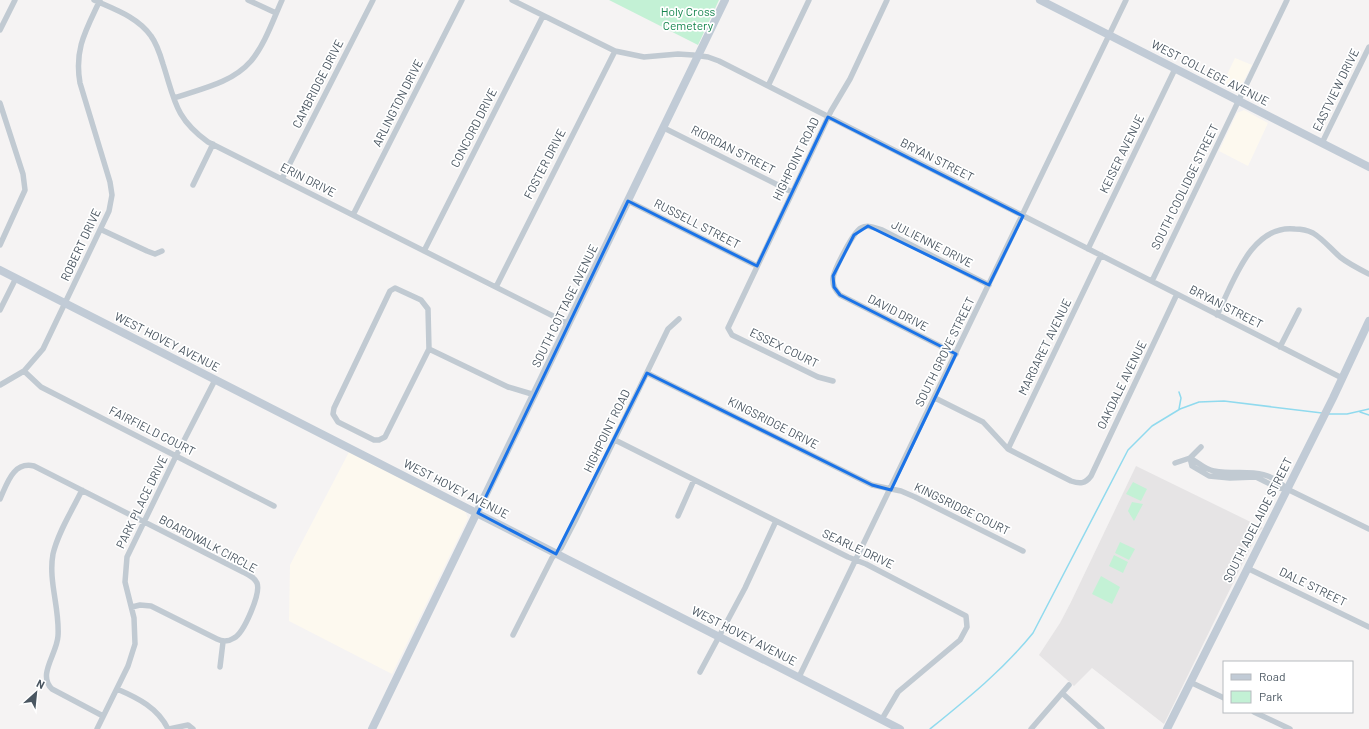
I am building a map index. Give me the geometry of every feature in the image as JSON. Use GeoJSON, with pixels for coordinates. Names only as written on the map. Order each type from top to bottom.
{"type":"FeatureCollection","features":[{"type":"Feature","properties":{"kind":"main road","name":"SOUTH COTTAGE AVENUE"},"geometry":{"type":"LineString","coordinates":[[372,729],[726,0]]}},
{"type":"Feature","properties":{"kind":"main road","name":"WEST COLLEGE AVENUE"},"geometry":{"type":"LineString","coordinates":[[1040,0],[1369,167]]}},
{"type":"Feature","properties":{"kind":"main road","name":"WEST HOVEY AVENUE"},"geometry":{"type":"LineString","coordinates":[[0,270],[900,729]]}},
{"type":"Feature","properties":{"kind":"main road","name":"SOUTH ADELAIDE STREET"},"geometry":{"type":"LineString","coordinates":[[1167,729],[1325,414],[1369,321]]}},
{"type":"Feature","properties":{"kind":"street"},"geometry":{"type":"LineString","coordinates":[[0,30],[15,0]]}},
{"type":"Feature","properties":{"kind":"street"},"geometry":{"type":"LineString","coordinates":[[248,0],[276,14]]}},
{"type":"Feature","properties":{"kind":"street"},"geometry":{"type":"LineString","coordinates":[[174,98],[218,84],[242,70],[259,49],[282,0]]}},
{"type":"Feature","properties":{"kind":"street","name":"CAMBRIDGE DRIVE"},"geometry":{"type":"LineString","coordinates":[[282,179],[373,0]]}},
{"type":"Feature","properties":{"kind":"street","name":"ARLINGTON DRIVE"},"geometry":{"type":"LineString","coordinates":[[353,215],[462,0]]}},
{"type":"Feature","properties":{"kind":"street","name":"BRYAN STREET"},"geometry":{"type":"LineString","coordinates":[[512,0],[615,51],[644,57],[678,54],[698,56],[719,61],[1342,378]]}},
{"type":"Feature","properties":{"kind":"street"},"geometry":{"type":"LineString","coordinates":[[768,86],[809,0]]}},
{"type":"Feature","properties":{"kind":"street","name":"HIGHPOINT ROAD"},"geometry":{"type":"LineString","coordinates":[[729,329],[729,324],[828,117],[850,79],[887,0]]}},
{"type":"Feature","properties":{"kind":"street","name":"SOUTH GROVE STREET"},"geometry":{"type":"LineString","coordinates":[[799,677],[891,490],[1126,0]]}},
{"type":"Feature","properties":{"kind":"street","name":"SOUTH COOLIDGE STREET"},"geometry":{"type":"LineString","coordinates":[[1152,282],[1287,0]]}},
{"type":"Feature","properties":{"kind":"street","name":"ERIN DRIVE"},"geometry":{"type":"LineString","coordinates":[[98,1],[130,17],[151,35],[160,54],[178,111],[188,126],[213,144],[569,324]]}},
{"type":"Feature","properties":{"kind":"street","name":"ROBERT DRIVE"},"geometry":{"type":"LineString","coordinates":[[0,385],[24,370],[43,349],[102,230],[111,203],[110,182],[80,83],[77,67],[82,39],[98,1]]}},
{"type":"Feature","properties":{"kind":"street","name":"CONCORD DRIVE"},"geometry":{"type":"LineString","coordinates":[[424,251],[544,16]]}},
{"type":"Feature","properties":{"kind":"street","name":"EASTVIEW DRIVE"},"geometry":{"type":"LineString","coordinates":[[1322,143],[1369,47]]}},
{"type":"Feature","properties":{"kind":"street","name":"FOSTER DRIVE"},"geometry":{"type":"LineString","coordinates":[[496,287],[615,51]]}},
{"type":"Feature","properties":{"kind":"street","name":"KEISER AVENUE"},"geometry":{"type":"LineString","coordinates":[[1088,249],[1175,69]]}},
{"type":"Feature","properties":{"kind":"street"},"geometry":{"type":"LineString","coordinates":[[0,103],[22,174],[25,190],[0,245]]}},
{"type":"Feature","properties":{"kind":"street","name":"RIORDAN STREET"},"geometry":{"type":"LineString","coordinates":[[664,128],[792,192]]}},
{"type":"Feature","properties":{"kind":"street"},"geometry":{"type":"LineString","coordinates":[[193,185],[213,144]]}},
{"type":"Feature","properties":{"kind":"street","name":"RUSSELL STREET"},"geometry":{"type":"LineString","coordinates":[[628,201],[757,266]]}},
{"type":"Feature","properties":{"kind":"street","name":"JULIENNE DRIVE"},"geometry":{"type":"LineString","coordinates":[[834,287],[833,276],[854,235],[864,227],[882,230],[990,285]]}},
{"type":"Feature","properties":{"kind":"street"},"geometry":{"type":"LineString","coordinates":[[1217,315],[1249,252],[1261,240],[1278,229],[1290,228],[1311,232],[1350,264],[1369,274]]}},
{"type":"Feature","properties":{"kind":"street"},"geometry":{"type":"LineString","coordinates":[[102,230],[155,254],[162,251]]}},
{"type":"Feature","properties":{"kind":"street","name":"MARGARET AVENUE"},"geometry":{"type":"LineString","coordinates":[[1008,449],[1101,255]]}},
{"type":"Feature","properties":{"kind":"street"},"geometry":{"type":"LineString","coordinates":[[0,310],[16,278]]}},
{"type":"Feature","properties":{"kind":"street","name":"DAVID DRIVE"},"geometry":{"type":"LineString","coordinates":[[834,287],[840,295],[956,354]]}},
{"type":"Feature","properties":{"kind":"street"},"geometry":{"type":"LineString","coordinates":[[399,289],[425,304],[428,313],[429,349],[383,439],[374,440],[338,422],[333,414],[334,408],[393,290],[399,289]]}},
{"type":"Feature","properties":{"kind":"street","name":"OAKDALE AVENUE"},"geometry":{"type":"LineString","coordinates":[[1008,449],[1071,481],[1083,483],[1090,476],[1177,294]]}},
{"type":"Feature","properties":{"kind":"street"},"geometry":{"type":"LineString","coordinates":[[1280,347],[1299,310]]}},
{"type":"Feature","properties":{"kind":"street","name":"HIGHPOINT ROAD"},"geometry":{"type":"LineString","coordinates":[[513,635],[552,558],[561,548],[615,440],[668,328],[679,319]]}},
{"type":"Feature","properties":{"kind":"street","name":"ESSEX COURT"},"geometry":{"type":"LineString","coordinates":[[729,329],[732,334],[818,377],[833,381]]}},
{"type":"Feature","properties":{"kind":"street"},"geometry":{"type":"LineString","coordinates":[[429,349],[508,387],[535,395]]}},
{"type":"Feature","properties":{"kind":"street","name":"FAIRFIELD COURT"},"geometry":{"type":"LineString","coordinates":[[24,370],[41,387],[274,506]]}},
{"type":"Feature","properties":{"kind":"street","name":"KINGSRIDGE DRIVE"},"geometry":{"type":"LineString","coordinates":[[647,372],[872,485],[891,490]]}},
{"type":"Feature","properties":{"kind":"street","name":"PARK PLACE DRIVE"},"geometry":{"type":"LineString","coordinates":[[97,729],[131,659],[135,644],[135,628],[132,607],[126,587],[125,569],[127,557],[143,521],[215,380]]}},
{"type":"Feature","properties":{"kind":"street"},"geometry":{"type":"LineString","coordinates":[[935,398],[983,422],[1008,449]]}},
{"type":"Feature","properties":{"kind":"street","name":"SEARLE DRIVE"},"geometry":{"type":"LineString","coordinates":[[615,440],[962,612],[968,620],[966,632],[960,640],[898,692],[882,720]]}},
{"type":"Feature","properties":{"kind":"street"},"geometry":{"type":"LineString","coordinates":[[1175,463],[1190,458],[1201,447]]}},
{"type":"Feature","properties":{"kind":"street"},"geometry":{"type":"LineString","coordinates":[[1190,458],[1192,466],[1209,476],[1241,475],[1256,477],[1278,488],[1287,489],[1369,529]]}},
{"type":"Feature","properties":{"kind":"street"},"geometry":{"type":"LineString","coordinates":[[0,500],[11,475],[21,466],[34,466],[143,521]]}},
{"type":"Feature","properties":{"kind":"street"},"geometry":{"type":"LineString","coordinates":[[678,516],[694,480]]}},
{"type":"Feature","properties":{"kind":"street"},"geometry":{"type":"LineString","coordinates":[[82,490],[60,535],[53,556],[52,566],[59,623],[58,637],[45,676],[47,684],[52,689],[103,716]]}},
{"type":"Feature","properties":{"kind":"street","name":"KINGSRIDGE COURT"},"geometry":{"type":"LineString","coordinates":[[891,490],[901,491],[915,497],[1023,551]]}},
{"type":"Feature","properties":{"kind":"street","name":"BOARDWALK CIRCLE"},"geometry":{"type":"LineString","coordinates":[[143,521],[255,579],[258,586],[258,597],[240,632],[234,639],[223,642]]}},
{"type":"Feature","properties":{"kind":"street"},"geometry":{"type":"LineString","coordinates":[[700,672],[719,638],[776,521]]}},
{"type":"Feature","properties":{"kind":"street","name":"DALE STREET"},"geometry":{"type":"LineString","coordinates":[[1247,568],[1369,626]]}},
{"type":"Feature","properties":{"kind":"street"},"geometry":{"type":"LineString","coordinates":[[132,607],[140,605],[151,606],[223,642],[220,667]]}},
{"type":"Feature","properties":{"kind":"street"},"geometry":{"type":"LineString","coordinates":[[1190,682],[1223,698]]}},
{"type":"Feature","properties":{"kind":"street"},"geometry":{"type":"LineString","coordinates":[[1031,729],[1069,685]]}},
{"type":"Feature","properties":{"kind":"street"},"geometry":{"type":"LineString","coordinates":[[117,689],[145,702],[158,714],[168,729],[188,725],[193,729]]}},
{"type":"Feature","properties":{"kind":"street"},"geometry":{"type":"LineString","coordinates":[[1062,693],[1102,729]]}},
{"type":"Feature","properties":{"kind":"street"},"geometry":{"type":"LineString","coordinates":[[1256,713],[1290,729]]}},
{"type":"Feature","properties":{"kind":"highlighted area"},"geometry":{"type":"Polygon","coordinates":[[[828,117],[1023,216],[989,285],[868,226],[854,235],[833,276],[834,287],[840,295],[956,354],[891,490],[872,485],[647,373],[556,554],[478,513],[628,201],[757,266],[828,117]]]}},
{"type":"Feature","properties":{"kind":"shaded area"},"geometry":{"type":"Polygon","coordinates":[[[1235,58],[1252,65],[1240,88],[1235,91],[1222,85],[1235,58]]]}},
{"type":"Feature","properties":{"kind":"shaded area"},"geometry":{"type":"Polygon","coordinates":[[[1244,110],[1268,123],[1248,166],[1219,151],[1237,113],[1244,110]]]}},
{"type":"Feature","properties":{"kind":"shaded area"},"geometry":{"type":"Polygon","coordinates":[[[349,452],[465,511],[468,518],[392,674],[289,621],[290,565],[349,452]]]}},
{"type":"Feature","properties":{"kind":"shaded area"},"geometry":{"type":"Polygon","coordinates":[[[1136,466],[1263,528],[1258,532],[1164,724],[1092,668],[1074,686],[1039,655],[1060,623],[1071,602],[1136,466]]]}},
{"type":"Feature","properties":{"kind":"green space","name":"Holy Cross Cemetery"},"geometry":{"type":"Polygon","coordinates":[[[609,0],[719,0],[698,45],[609,0]]]}},
{"type":"Feature","properties":{"kind":"green space"},"geometry":{"type":"Polygon","coordinates":[[[1133,482],[1147,489],[1141,501],[1126,494],[1133,482]]]}},
{"type":"Feature","properties":{"kind":"green space"},"geometry":{"type":"Polygon","coordinates":[[[1132,502],[1143,504],[1134,521],[1128,511],[1132,502]]]}},
{"type":"Feature","properties":{"kind":"green space"},"geometry":{"type":"Polygon","coordinates":[[[1120,542],[1135,549],[1129,560],[1115,553],[1120,542]]]}},
{"type":"Feature","properties":{"kind":"green space"},"geometry":{"type":"Polygon","coordinates":[[[1114,555],[1128,562],[1123,573],[1109,566],[1114,555]]]}},
{"type":"Feature","properties":{"kind":"green space"},"geometry":{"type":"Polygon","coordinates":[[[1101,576],[1120,587],[1112,604],[1092,594],[1101,576]]]}},
{"type":"Feature","properties":{"kind":"waterway"},"geometry":{"type":"LineString","coordinates":[[1179,392],[1181,398],[1179,409]]}},
{"type":"Feature","properties":{"kind":"waterway"},"geometry":{"type":"LineString","coordinates":[[930,729],[997,672],[1033,633],[1128,450],[1152,426],[1180,409],[1199,402],[1224,401],[1322,413]]}},
{"type":"Feature","properties":{"kind":"waterway"},"geometry":{"type":"LineString","coordinates":[[1328,414],[1347,414],[1369,409]]}},
{"type":"Feature","properties":{"kind":"waterway"},"geometry":{"type":"LineString","coordinates":[[1360,412],[1369,415]]}}]}
